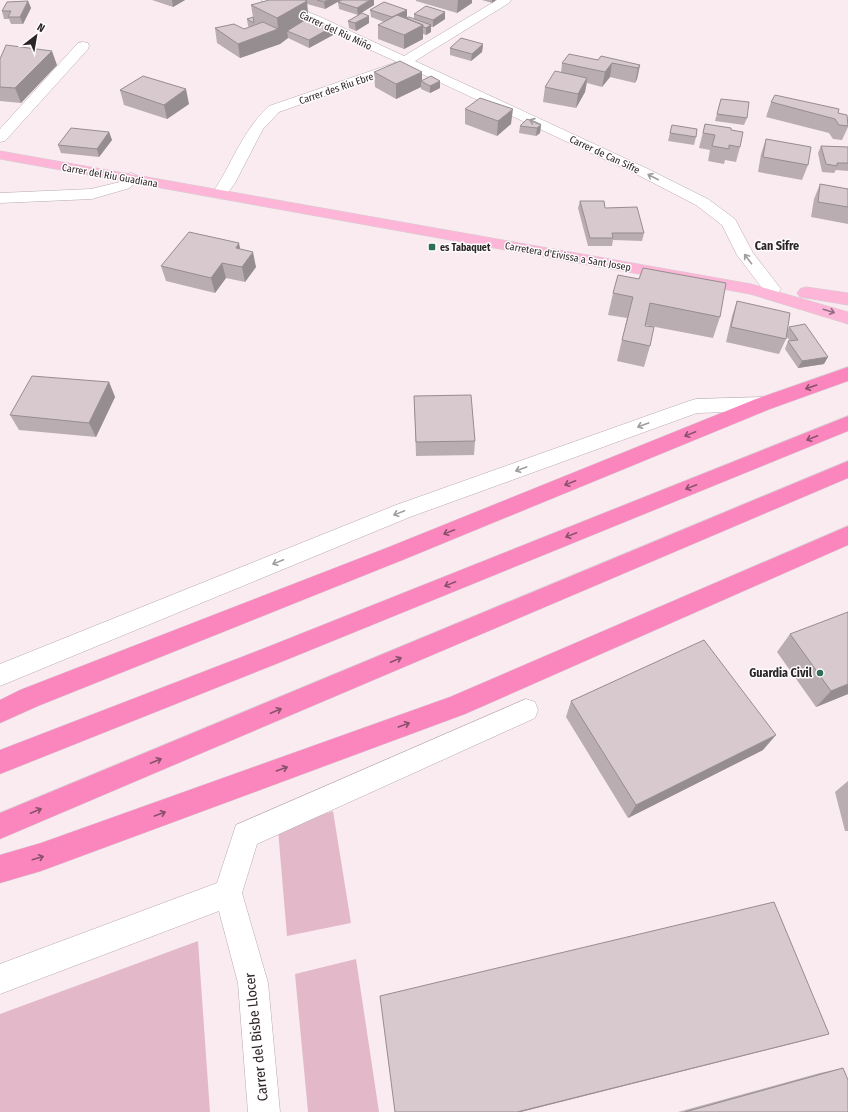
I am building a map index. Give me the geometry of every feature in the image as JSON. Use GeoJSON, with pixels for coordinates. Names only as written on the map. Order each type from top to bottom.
{"type":"FeatureCollection","features":[{"type":"Feature","properties":{"kind":"highway"},"geometry":{"type":"LineString","coordinates":[[0,712],[29,698],[405,550],[763,404],[848,374]]}},
{"type":"Feature","properties":{"kind":"highway"},"geometry":{"type":"LineString","coordinates":[[0,762],[278,653],[848,424]]}},
{"type":"Feature","properties":{"kind":"highway"},"geometry":{"type":"LineString","coordinates":[[0,826],[848,469]]}},
{"type":"Feature","properties":{"kind":"highway"},"geometry":{"type":"LineString","coordinates":[[0,869],[41,857],[456,706],[848,535]]}},
{"type":"Feature","properties":{"kind":"main road","name":"Carrer del Riu Guadiana"},"geometry":{"type":"LineString","coordinates":[[0,155],[220,194]]}},
{"type":"Feature","properties":{"kind":"main road","name":"Carretera d'Eivissa a Sant Josep"},"geometry":{"type":"LineString","coordinates":[[220,194],[751,288],[848,318]]}},
{"type":"Feature","properties":{"kind":"main road","name":"Carretera d'Eivissa a Sant Josep"},"geometry":{"type":"LineString","coordinates":[[751,288],[848,298]]}},
{"type":"Feature","properties":{"kind":"street","name":"Carrer del Riu Miño"},"geometry":{"type":"LineString","coordinates":[[268,0],[314,19],[404,62]]}},
{"type":"Feature","properties":{"kind":"street","name":"Carrer des Riu Ebre"},"geometry":{"type":"LineString","coordinates":[[220,194],[227,184],[249,138],[263,118],[274,109],[400,66],[404,62],[505,0]]}},
{"type":"Feature","properties":{"kind":"street"},"geometry":{"type":"LineString","coordinates":[[0,138],[83,46]]}},
{"type":"Feature","properties":{"kind":"street","name":"Carrer de Can Sifre"},"geometry":{"type":"LineString","coordinates":[[404,62],[641,171],[702,202],[729,222],[745,255],[772,289]]}},
{"type":"Feature","properties":{"kind":"street"},"geometry":{"type":"LineString","coordinates":[[0,198],[92,194],[124,185],[131,178]]}},
{"type":"Feature","properties":{"kind":"street"},"geometry":{"type":"LineString","coordinates":[[0,675],[403,511],[696,406],[763,404]]}},
{"type":"Feature","properties":{"kind":"street"},"geometry":{"type":"LineString","coordinates":[[0,979],[228,893],[246,835],[526,710]]}},
{"type":"Feature","properties":{"kind":"street","name":"Carrer del Bisbe Llocer"},"geometry":{"type":"LineString","coordinates":[[228,893],[253,982],[264,1112]]}},
{"type":"Feature","properties":{"kind":"shaded area"},"geometry":{"type":"Polygon","coordinates":[[[333,811],[351,923],[287,936],[278,830],[333,811]]]}},
{"type":"Feature","properties":{"kind":"shaded area"},"geometry":{"type":"Polygon","coordinates":[[[198,941],[210,1112],[0,1112],[0,1014],[198,941]]]}},
{"type":"Feature","properties":{"kind":"shaded area"},"geometry":{"type":"Polygon","coordinates":[[[356,959],[379,1112],[308,1112],[295,974],[356,959]]]}},
{"type":"Feature","properties":{"kind":"building"},"geometry":{"type":"Polygon","coordinates":[[[269,0],[307,1],[277,18],[251,5],[269,0]]]}},
{"type":"Feature","properties":{"kind":"building"},"geometry":{"type":"Polygon","coordinates":[[[317,0],[328,0],[324,2],[317,0]]]}},
{"type":"Feature","properties":{"kind":"building"},"geometry":{"type":"Polygon","coordinates":[[[342,0],[370,0],[357,8],[338,2],[342,0]]]}},
{"type":"Feature","properties":{"kind":"building"},"geometry":{"type":"Polygon","coordinates":[[[28,1],[20,17],[8,17],[11,11],[2,11],[7,2],[28,1]]]}},
{"type":"Feature","properties":{"kind":"building"},"geometry":{"type":"Polygon","coordinates":[[[384,2],[407,10],[392,17],[370,10],[384,2]]]}},
{"type":"Feature","properties":{"kind":"building"},"geometry":{"type":"Polygon","coordinates":[[[426,6],[445,12],[433,20],[414,14],[426,6]]]}},
{"type":"Feature","properties":{"kind":"building"},"geometry":{"type":"Polygon","coordinates":[[[362,13],[369,16],[355,23],[348,21],[362,13]]]}},
{"type":"Feature","properties":{"kind":"building"},"geometry":{"type":"Polygon","coordinates":[[[397,15],[423,25],[404,35],[378,25],[397,15]]]}},
{"type":"Feature","properties":{"kind":"building"},"geometry":{"type":"Polygon","coordinates":[[[253,17],[254,23],[247,19],[253,17]]]}},
{"type":"Feature","properties":{"kind":"building"},"geometry":{"type":"Polygon","coordinates":[[[409,17],[431,25],[426,28],[423,27],[423,25],[406,18],[409,17]]]}},
{"type":"Feature","properties":{"kind":"building"},"geometry":{"type":"Polygon","coordinates":[[[308,18],[332,27],[309,40],[287,31],[308,18]]]}},
{"type":"Feature","properties":{"kind":"building"},"geometry":{"type":"Polygon","coordinates":[[[263,22],[278,29],[238,44],[215,28],[234,24],[244,29],[263,22]]]}},
{"type":"Feature","properties":{"kind":"building"},"geometry":{"type":"Polygon","coordinates":[[[461,38],[483,44],[472,54],[450,48],[461,38]]]}},
{"type":"Feature","properties":{"kind":"building"},"geometry":{"type":"Polygon","coordinates":[[[6,45],[52,51],[15,88],[0,87],[0,59],[6,45]]]}},
{"type":"Feature","properties":{"kind":"building"},"geometry":{"type":"Polygon","coordinates":[[[569,54],[598,60],[601,56],[640,65],[638,68],[612,63],[605,72],[562,63],[569,54]]]}},
{"type":"Feature","properties":{"kind":"building"},"geometry":{"type":"Polygon","coordinates":[[[400,61],[422,72],[396,84],[374,72],[400,61]]]}},
{"type":"Feature","properties":{"kind":"building"},"geometry":{"type":"Polygon","coordinates":[[[555,71],[587,78],[578,94],[545,87],[555,71]]]}},
{"type":"Feature","properties":{"kind":"building"},"geometry":{"type":"Polygon","coordinates":[[[143,76],[186,89],[164,105],[120,90],[143,76]]]}},
{"type":"Feature","properties":{"kind":"building"},"geometry":{"type":"Polygon","coordinates":[[[431,76],[440,81],[430,86],[421,81],[431,76]]]}},
{"type":"Feature","properties":{"kind":"building"},"geometry":{"type":"Polygon","coordinates":[[[775,95],[839,109],[838,113],[847,115],[848,126],[839,125],[835,119],[771,102],[775,95]]]}},
{"type":"Feature","properties":{"kind":"building"},"geometry":{"type":"Polygon","coordinates":[[[480,98],[513,109],[498,121],[465,109],[480,98]]]}},
{"type":"Feature","properties":{"kind":"building"},"geometry":{"type":"Polygon","coordinates":[[[721,99],[749,102],[747,118],[717,114],[721,99]]]}},
{"type":"Feature","properties":{"kind":"building"},"geometry":{"type":"Polygon","coordinates":[[[527,119],[541,125],[537,128],[520,126],[527,119]]]}},
{"type":"Feature","properties":{"kind":"building"},"geometry":{"type":"Polygon","coordinates":[[[705,124],[731,128],[731,130],[743,132],[740,147],[729,145],[729,149],[712,146],[715,135],[703,133],[705,124]]]}},
{"type":"Feature","properties":{"kind":"building"},"geometry":{"type":"Polygon","coordinates":[[[672,125],[697,129],[696,137],[670,133],[672,125]]]}},
{"type":"Feature","properties":{"kind":"building"},"geometry":{"type":"Polygon","coordinates":[[[71,128],[109,132],[97,149],[58,145],[71,128]]]}},
{"type":"Feature","properties":{"kind":"building"},"geometry":{"type":"Polygon","coordinates":[[[766,139],[811,147],[808,165],[763,157],[766,139]]]}},
{"type":"Feature","properties":{"kind":"building"},"geometry":{"type":"Polygon","coordinates":[[[821,146],[848,147],[848,163],[837,163],[837,166],[826,164],[821,146]]]}},
{"type":"Feature","properties":{"kind":"building"},"geometry":{"type":"Polygon","coordinates":[[[820,184],[848,189],[848,207],[818,202],[820,184]]]}},
{"type":"Feature","properties":{"kind":"building"},"geometry":{"type":"Polygon","coordinates":[[[580,201],[604,201],[605,208],[637,207],[644,233],[612,233],[613,238],[590,238],[580,201]]]}},
{"type":"Feature","properties":{"kind":"building"},"geometry":{"type":"Polygon","coordinates":[[[189,232],[239,243],[236,248],[253,252],[242,267],[222,263],[211,278],[161,266],[189,232]]]}},
{"type":"Feature","properties":{"kind":"building"},"geometry":{"type":"Polygon","coordinates":[[[643,268],[726,283],[720,317],[650,303],[645,326],[654,327],[650,346],[622,340],[633,297],[613,293],[618,275],[639,279],[643,268]]]}},
{"type":"Feature","properties":{"kind":"building"},"geometry":{"type":"Polygon","coordinates":[[[737,301],[790,313],[786,339],[731,327],[737,301]]]}},
{"type":"Feature","properties":{"kind":"building"},"geometry":{"type":"Polygon","coordinates":[[[805,324],[828,357],[802,361],[788,341],[798,340],[789,327],[805,324]]]}},
{"type":"Feature","properties":{"kind":"building"},"geometry":{"type":"Polygon","coordinates":[[[32,376],[109,382],[89,423],[10,415],[32,376]]]}},
{"type":"Feature","properties":{"kind":"building"},"geometry":{"type":"Polygon","coordinates":[[[471,395],[475,441],[416,442],[414,396],[471,395]]]}},
{"type":"Feature","properties":{"kind":"building"},"geometry":{"type":"Polygon","coordinates":[[[848,612],[848,684],[831,691],[790,634],[848,612]]]}},
{"type":"Feature","properties":{"kind":"building"},"geometry":{"type":"Polygon","coordinates":[[[704,640],[776,735],[636,805],[571,701],[704,640]]]}},
{"type":"Feature","properties":{"kind":"building"},"geometry":{"type":"Polygon","coordinates":[[[774,902],[829,1034],[517,1112],[395,1112],[380,996],[774,902]]]}},
{"type":"Feature","properties":{"kind":"building"},"geometry":{"type":"Polygon","coordinates":[[[843,1068],[848,1080],[848,1112],[685,1112],[843,1068]]]}},
{"type":"Feature","properties":{"kind":"place","name":"es Tabaquet"},"geometry":{"type":"Point","coordinates":[432,247]}},
{"type":"Feature","properties":{"kind":"place","name":"Guardia Civil"},"geometry":{"type":"Point","coordinates":[820,673]}},
{"type":"Feature","properties":{"kind":"district","name":"Can Sifre"},"geometry":{"type":"Point","coordinates":[777,246]}}]}
